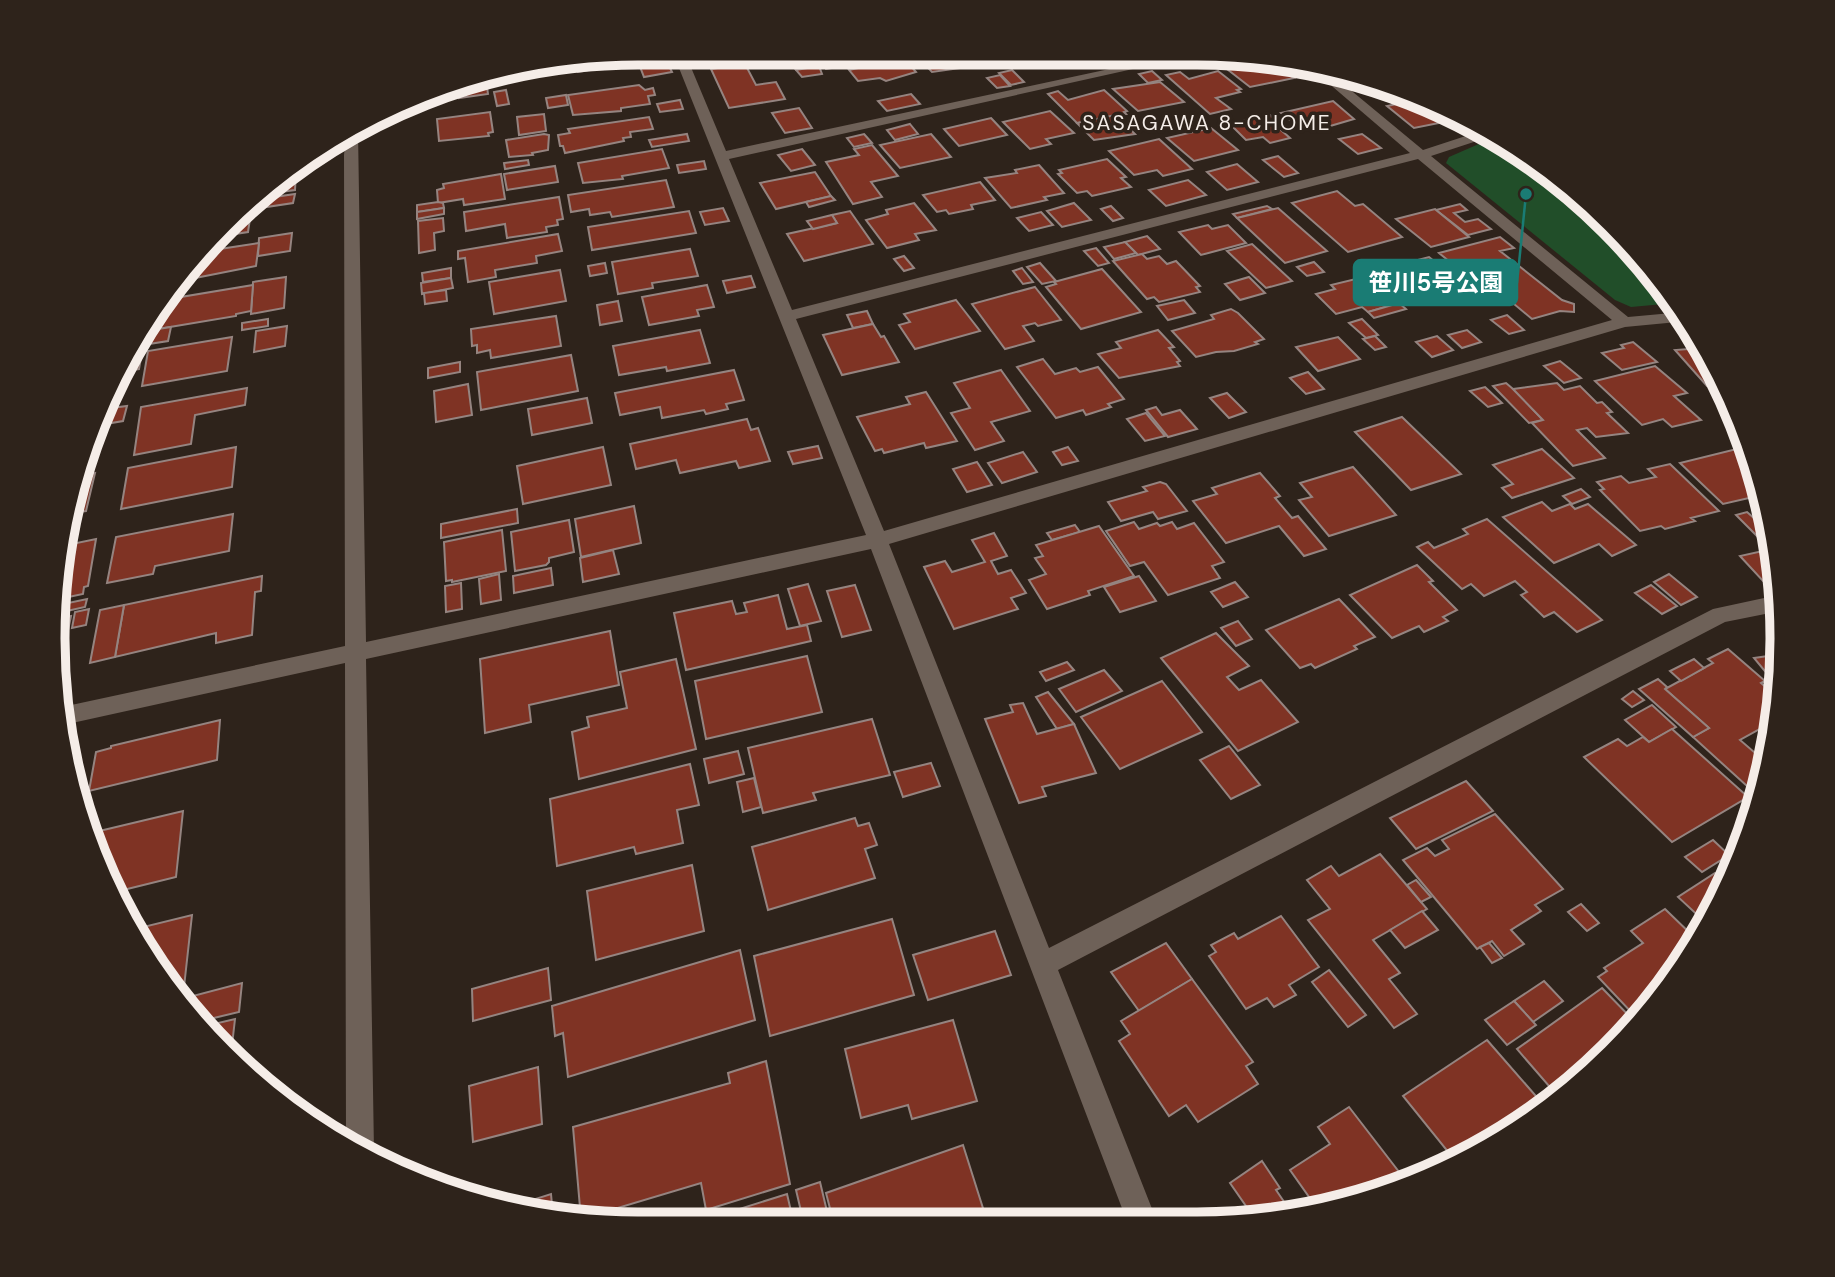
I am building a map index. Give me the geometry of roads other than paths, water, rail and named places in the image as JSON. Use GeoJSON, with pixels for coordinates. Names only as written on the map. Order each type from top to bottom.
{"type":"FeatureCollection","features":[{"type":"Feature","properties":{"kind":"street"},"geometry":{"type":"LineString","coordinates":[[684,65],[878,540],[1138,1212]]}},
{"type":"Feature","properties":{"kind":"street"},"geometry":{"type":"LineString","coordinates":[[722,156],[1143,65]]}},
{"type":"Feature","properties":{"kind":"street"},"geometry":{"type":"LineString","coordinates":[[1332,81],[1624,322]]}},
{"type":"Feature","properties":{"kind":"street"},"geometry":{"type":"LineString","coordinates":[[786,316],[1420,154],[1474,137]]}},
{"type":"Feature","properties":{"kind":"street"},"geometry":{"type":"LineString","coordinates":[[352,142],[359,1139]]}},
{"type":"Feature","properties":{"kind":"street"},"geometry":{"type":"LineString","coordinates":[[70,714],[878,540],[1624,322],[1673,318]]}},
{"type":"Feature","properties":{"kind":"street"},"geometry":{"type":"LineString","coordinates":[[1044,964],[1720,615],[1769,605]]}},
{"type":"Feature","properties":{"kind":"place","name":"笹川5号公園"},"geometry":{"type":"Point","coordinates":[1526,194]}},
{"type":"Feature","properties":{"kind":"district","name":"SASAGAWA 8-CHOME"},"geometry":{"type":"Point","coordinates":[1207,123]}}]}
